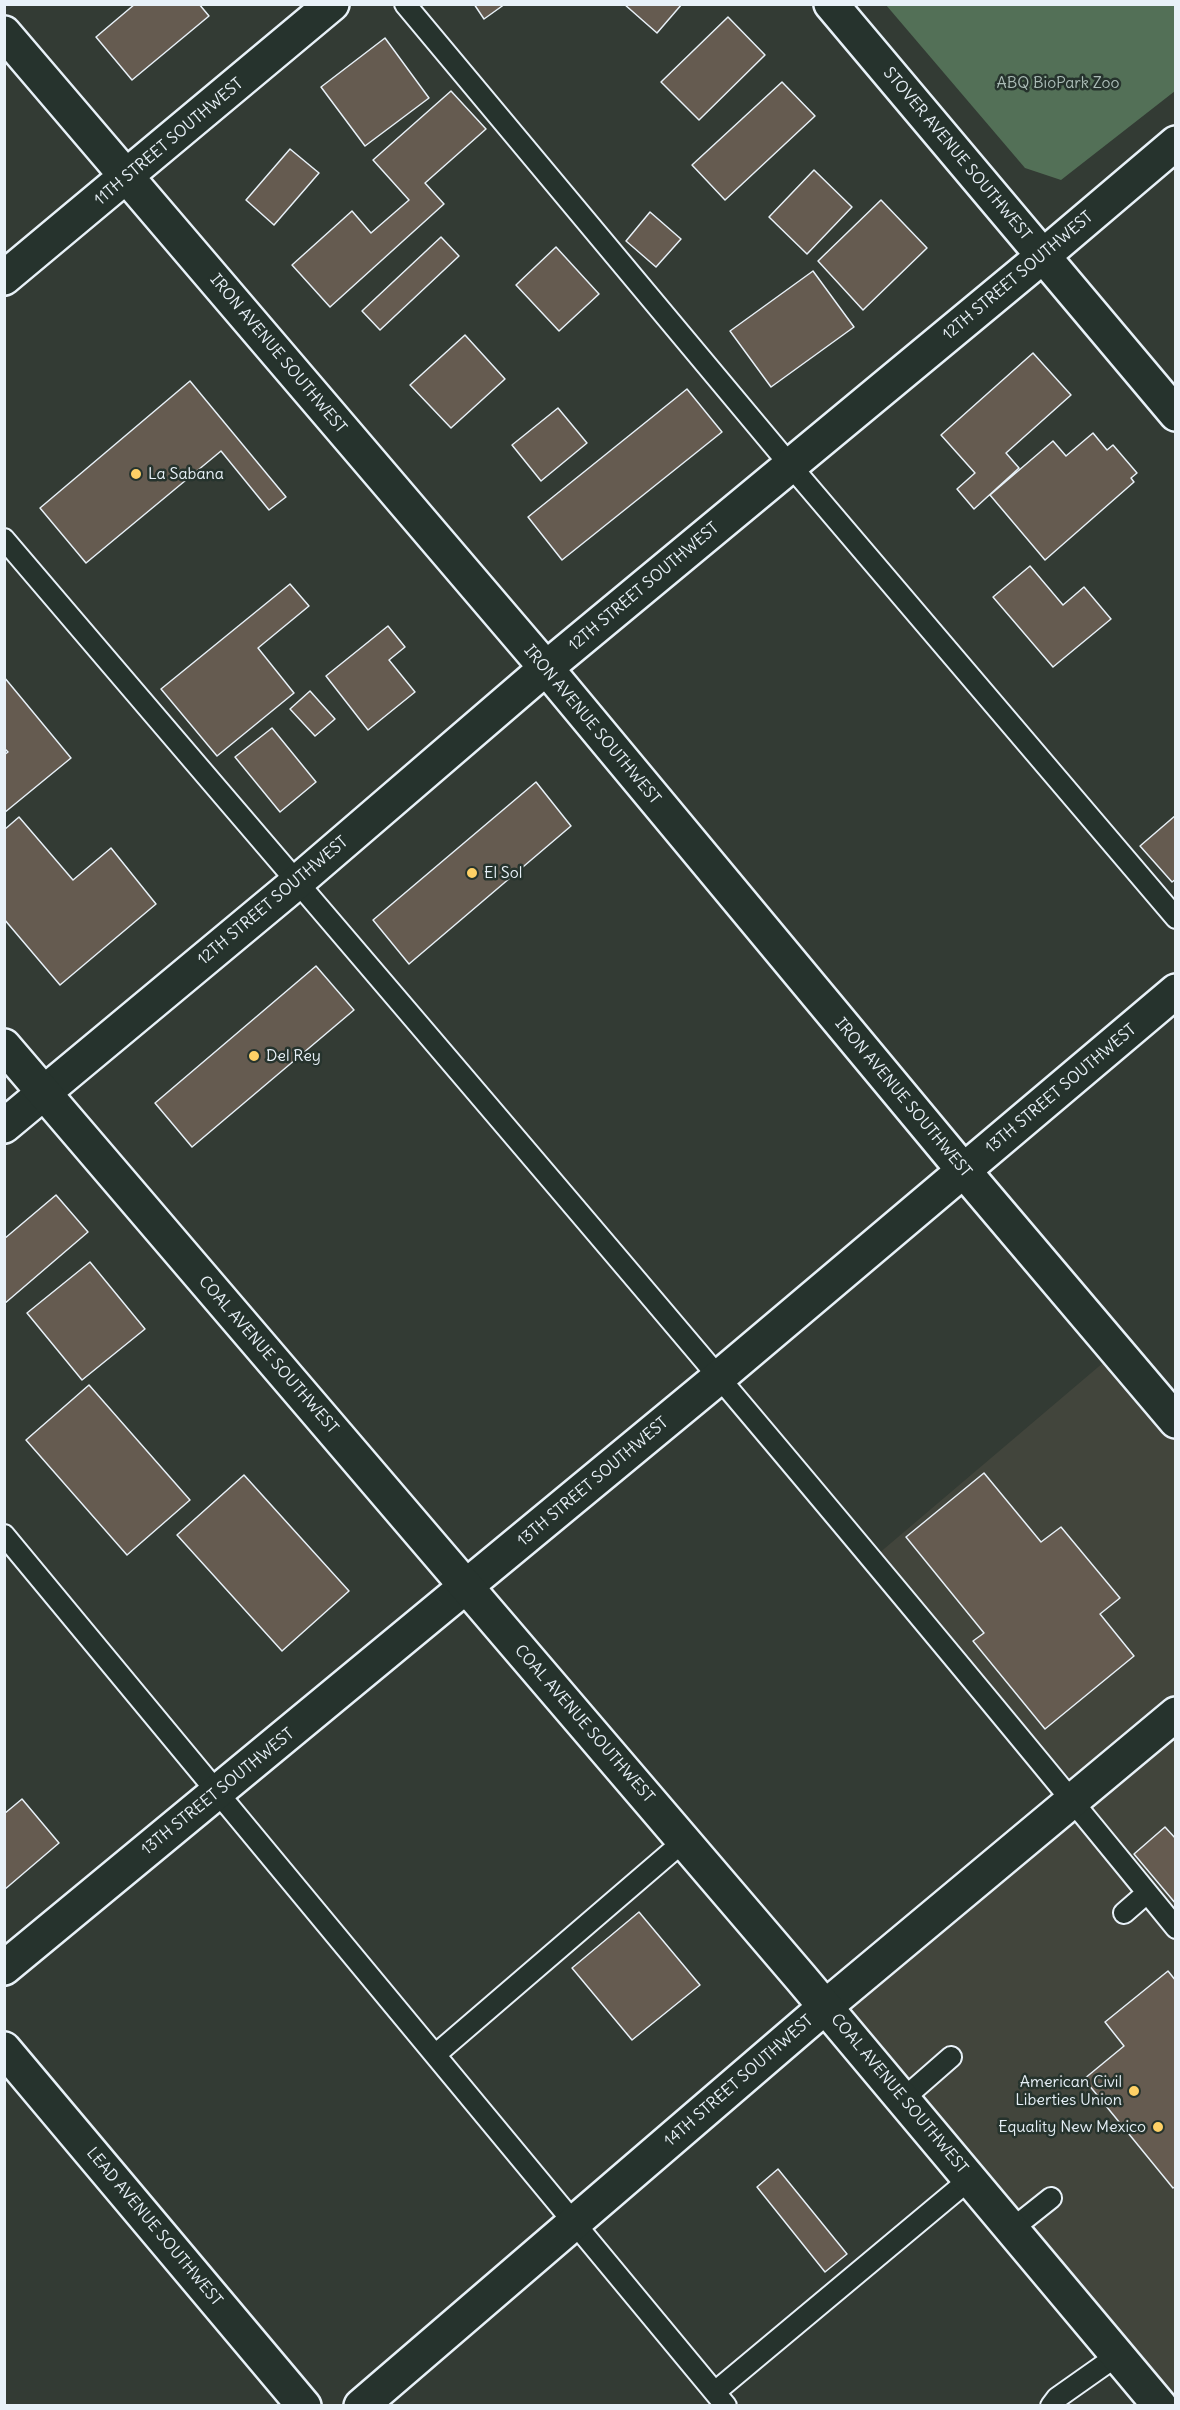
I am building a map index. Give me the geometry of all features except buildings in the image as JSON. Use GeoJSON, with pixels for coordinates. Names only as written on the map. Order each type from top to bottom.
{"type":"FeatureCollection","features":[{"type":"Feature","properties":{"kind":"street","name":"11TH STREET SOUTHWEST"},"geometry":{"type":"LineString","coordinates":[[4,278],[128,177],[332,4]]}},
{"type":"Feature","properties":{"kind":"street","name":"STOVER AVENUE SOUTHWEST"},"geometry":{"type":"LineString","coordinates":[[831,4],[1176,414]]}},
{"type":"Feature","properties":{"kind":"street","name":"IRON AVENUE SOUTHWEST"},"geometry":{"type":"LineString","coordinates":[[4,33],[546,668],[964,1171],[1176,1420]]}},
{"type":"Feature","properties":{"kind":"street","name":"12TH STREET SOUTHWEST"},"geometry":{"type":"LineString","coordinates":[[4,1126],[296,883],[546,668],[1176,143]]}},
{"type":"Feature","properties":{"kind":"street","name":"13TH STREET SOUTHWEST"},"geometry":{"type":"LineString","coordinates":[[4,1968],[468,1587],[1176,991]]}},
{"type":"Feature","properties":{"kind":"street","name":"COAL AVENUE SOUTHWEST"},"geometry":{"type":"LineString","coordinates":[[4,1046],[903,2098],[1160,2406]]}},
{"type":"Feature","properties":{"kind":"street","name":"14TH STREET SOUTHWEST"},"geometry":{"type":"LineString","coordinates":[[361,2406],[825,2007],[1176,1714]]}},
{"type":"Feature","properties":{"kind":"street","name":"LEAD AVENUE SOUTHWEST"},"geometry":{"type":"LineString","coordinates":[[4,2049],[304,2406]]}},
{"type":"Feature","properties":{"kind":"lane"},"geometry":{"type":"LineString","coordinates":[[405,4],[790,465],[1176,918]]}},
{"type":"Feature","properties":{"kind":"lane"},"geometry":{"type":"LineString","coordinates":[[4,539],[718,1378],[1176,1928]]}},
{"type":"Feature","properties":{"kind":"lane"},"geometry":{"type":"LineString","coordinates":[[4,1535],[720,2399],[970,2179]]}},
{"type":"Feature","properties":{"kind":"lane"},"geometry":{"type":"LineString","coordinates":[[435,2055],[684,1841]]}},
{"type":"Feature","properties":{"kind":"lane"},"geometry":{"type":"LineString","coordinates":[[1124,1912],[1147,1893]]}},
{"type":"Feature","properties":{"kind":"lane"},"geometry":{"type":"LineString","coordinates":[[903,2098],[951,2057]]}},
{"type":"Feature","properties":{"kind":"lane"},"geometry":{"type":"LineString","coordinates":[[1012,2229],[1051,2198]]}},
{"type":"Feature","properties":{"kind":"lane"},"geometry":{"type":"LineString","coordinates":[[1051,2406],[1057,2398],[1118,2355]]}},
{"type":"Feature","properties":{"kind":"shaded area"},"geometry":{"type":"Polygon","coordinates":[[[1117,1351],[1175,1421],[1175,2405],[825,2007],[1072,1802],[871,1560],[1117,1351]]]}},
{"type":"Feature","properties":{"kind":"green space","name":"ABQ BioPark Zoo"},"geometry":{"type":"Polygon","coordinates":[[[886,5],[1175,5],[1175,91],[1061,180],[1025,168],[886,5]]]}},
{"type":"Feature","properties":{"kind":"place","name":"La Sabana"},"geometry":{"type":"Point","coordinates":[136,474]}},
{"type":"Feature","properties":{"kind":"place","name":"El Sol"},"geometry":{"type":"Point","coordinates":[472,873]}},
{"type":"Feature","properties":{"kind":"place","name":"Del Rey"},"geometry":{"type":"Point","coordinates":[254,1056]}},
{"type":"Feature","properties":{"kind":"place","name":"American Civil Liberties Union"},"geometry":{"type":"Point","coordinates":[1134,2091]}},
{"type":"Feature","properties":{"kind":"place","name":"Equality New Mexico"},"geometry":{"type":"Point","coordinates":[1158,2127]}}]}
